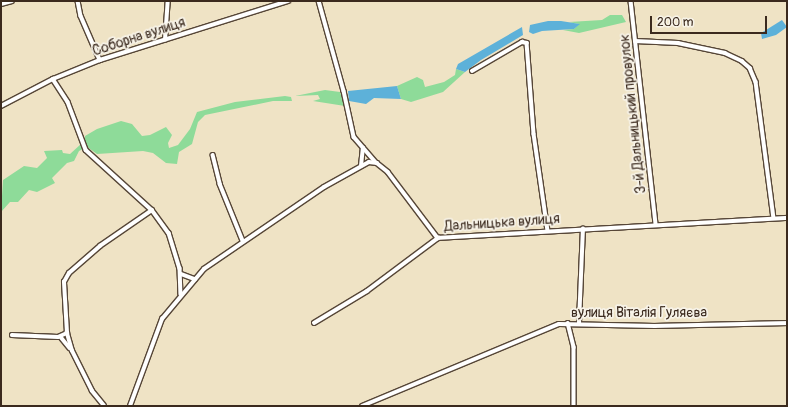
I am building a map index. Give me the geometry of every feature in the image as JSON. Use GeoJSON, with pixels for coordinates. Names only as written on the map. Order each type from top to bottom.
{"type":"FeatureCollection","features":[{"type":"Feature","properties":{"kind":"street"},"geometry":{"type":"LineString","coordinates":[[1,4],[12,1]]}},
{"type":"Feature","properties":{"kind":"street"},"geometry":{"type":"LineString","coordinates":[[78,1],[81,16],[100,60]]}},
{"type":"Feature","properties":{"kind":"street"},"geometry":{"type":"LineString","coordinates":[[165,40],[168,1]]}},
{"type":"Feature","properties":{"kind":"street","name":"Соборна вулиця"},"geometry":{"type":"LineString","coordinates":[[1,106],[53,79],[100,60],[288,1]]}},
{"type":"Feature","properties":{"kind":"street","name":"Дальницька вулиця"},"geometry":{"type":"LineString","coordinates":[[319,1],[344,91],[354,137],[377,163],[388,172],[438,238],[787,218]]}},
{"type":"Feature","properties":{"kind":"street","name":"3-й Дальницький провулок"},"geometry":{"type":"LineString","coordinates":[[631,1],[656,225]]}},
{"type":"Feature","properties":{"kind":"street"},"geometry":{"type":"LineString","coordinates":[[635,41],[678,43],[725,54],[742,61],[750,68],[756,82],[774,218]]}},
{"type":"Feature","properties":{"kind":"street"},"geometry":{"type":"LineString","coordinates":[[472,71],[522,42],[527,43],[534,134],[548,231]]}},
{"type":"Feature","properties":{"kind":"street"},"geometry":{"type":"LineString","coordinates":[[53,79],[68,102],[85,148],[152,210],[169,233],[178,257],[181,274],[181,294]]}},
{"type":"Feature","properties":{"kind":"street"},"geometry":{"type":"LineString","coordinates":[[361,166],[363,148]]}},
{"type":"Feature","properties":{"kind":"street"},"geometry":{"type":"LineString","coordinates":[[214,155],[220,184],[243,241]]}},
{"type":"Feature","properties":{"kind":"street"},"geometry":{"type":"LineString","coordinates":[[130,406],[162,319],[181,294],[208,265],[324,187],[369,162],[377,163]]}},
{"type":"Feature","properties":{"kind":"street"},"geometry":{"type":"LineString","coordinates":[[72,351],[67,333],[64,285],[66,279],[100,246],[152,210]]}},
{"type":"Feature","properties":{"kind":"street"},"geometry":{"type":"LineString","coordinates":[[579,323],[582,229]]}},
{"type":"Feature","properties":{"kind":"street"},"geometry":{"type":"LineString","coordinates":[[314,323],[373,286],[438,238]]}},
{"type":"Feature","properties":{"kind":"street"},"geometry":{"type":"LineString","coordinates":[[181,274],[195,279]]}},
{"type":"Feature","properties":{"kind":"street"},"geometry":{"type":"LineString","coordinates":[[568,323],[574,347],[574,406]]}},
{"type":"Feature","properties":{"kind":"street","name":"вулиця Віталія Гуляєва"},"geometry":{"type":"LineString","coordinates":[[362,406],[559,324],[579,323],[656,326],[787,323]]}},
{"type":"Feature","properties":{"kind":"street"},"geometry":{"type":"LineString","coordinates":[[12,335],[61,337],[67,333]]}},
{"type":"Feature","properties":{"kind":"street"},"geometry":{"type":"LineString","coordinates":[[61,337],[72,351],[92,390],[104,406]]}},
{"type":"Feature","properties":{"kind":"green space"},"geometry":{"type":"Polygon","coordinates":[[[610,15],[622,15],[626,22],[579,33],[563,30],[574,29],[579,24],[569,22],[602,20],[610,15]]]}},
{"type":"Feature","properties":{"kind":"green space"},"geometry":{"type":"Polygon","coordinates":[[[456,69],[465,72],[443,92],[411,102],[401,99],[397,86],[417,77],[423,80],[425,87],[444,82],[455,75],[456,69]]]}},
{"type":"Feature","properties":{"kind":"green space"},"geometry":{"type":"Polygon","coordinates":[[[325,90],[340,92],[345,106],[313,101],[320,99],[318,95],[295,96],[325,90]]]}},
{"type":"Feature","properties":{"kind":"green space"},"geometry":{"type":"Polygon","coordinates":[[[285,96],[291,97],[292,101],[273,101],[205,115],[198,122],[192,144],[179,152],[177,164],[166,163],[153,153],[143,151],[97,154],[86,146],[85,142],[85,136],[97,129],[121,121],[132,124],[142,136],[150,135],[166,127],[172,135],[168,143],[169,148],[178,145],[190,129],[197,112],[235,102],[285,96]]]}},
{"type":"Feature","properties":{"kind":"green space"},"geometry":{"type":"Polygon","coordinates":[[[81,144],[83,149],[79,151],[74,161],[67,163],[52,178],[55,183],[37,192],[29,190],[18,202],[10,202],[1,212],[3,180],[24,166],[37,168],[47,158],[44,151],[62,150],[63,153],[70,154],[81,144]]]}},
{"type":"Feature","properties":{"kind":"water"},"geometry":{"type":"Polygon","coordinates":[[[782,20],[787,27],[776,35],[762,39],[761,33],[782,20]]]}},
{"type":"Feature","properties":{"kind":"water"},"geometry":{"type":"Polygon","coordinates":[[[548,21],[561,21],[580,24],[574,29],[542,31],[533,34],[529,32],[530,25],[548,21]]]}},
{"type":"Feature","properties":{"kind":"water"},"geometry":{"type":"Polygon","coordinates":[[[522,27],[523,35],[481,60],[465,72],[456,69],[458,64],[522,27]]]}},
{"type":"Feature","properties":{"kind":"water"},"geometry":{"type":"Polygon","coordinates":[[[397,86],[401,99],[374,98],[366,104],[349,101],[348,91],[397,86]]]}}]}
